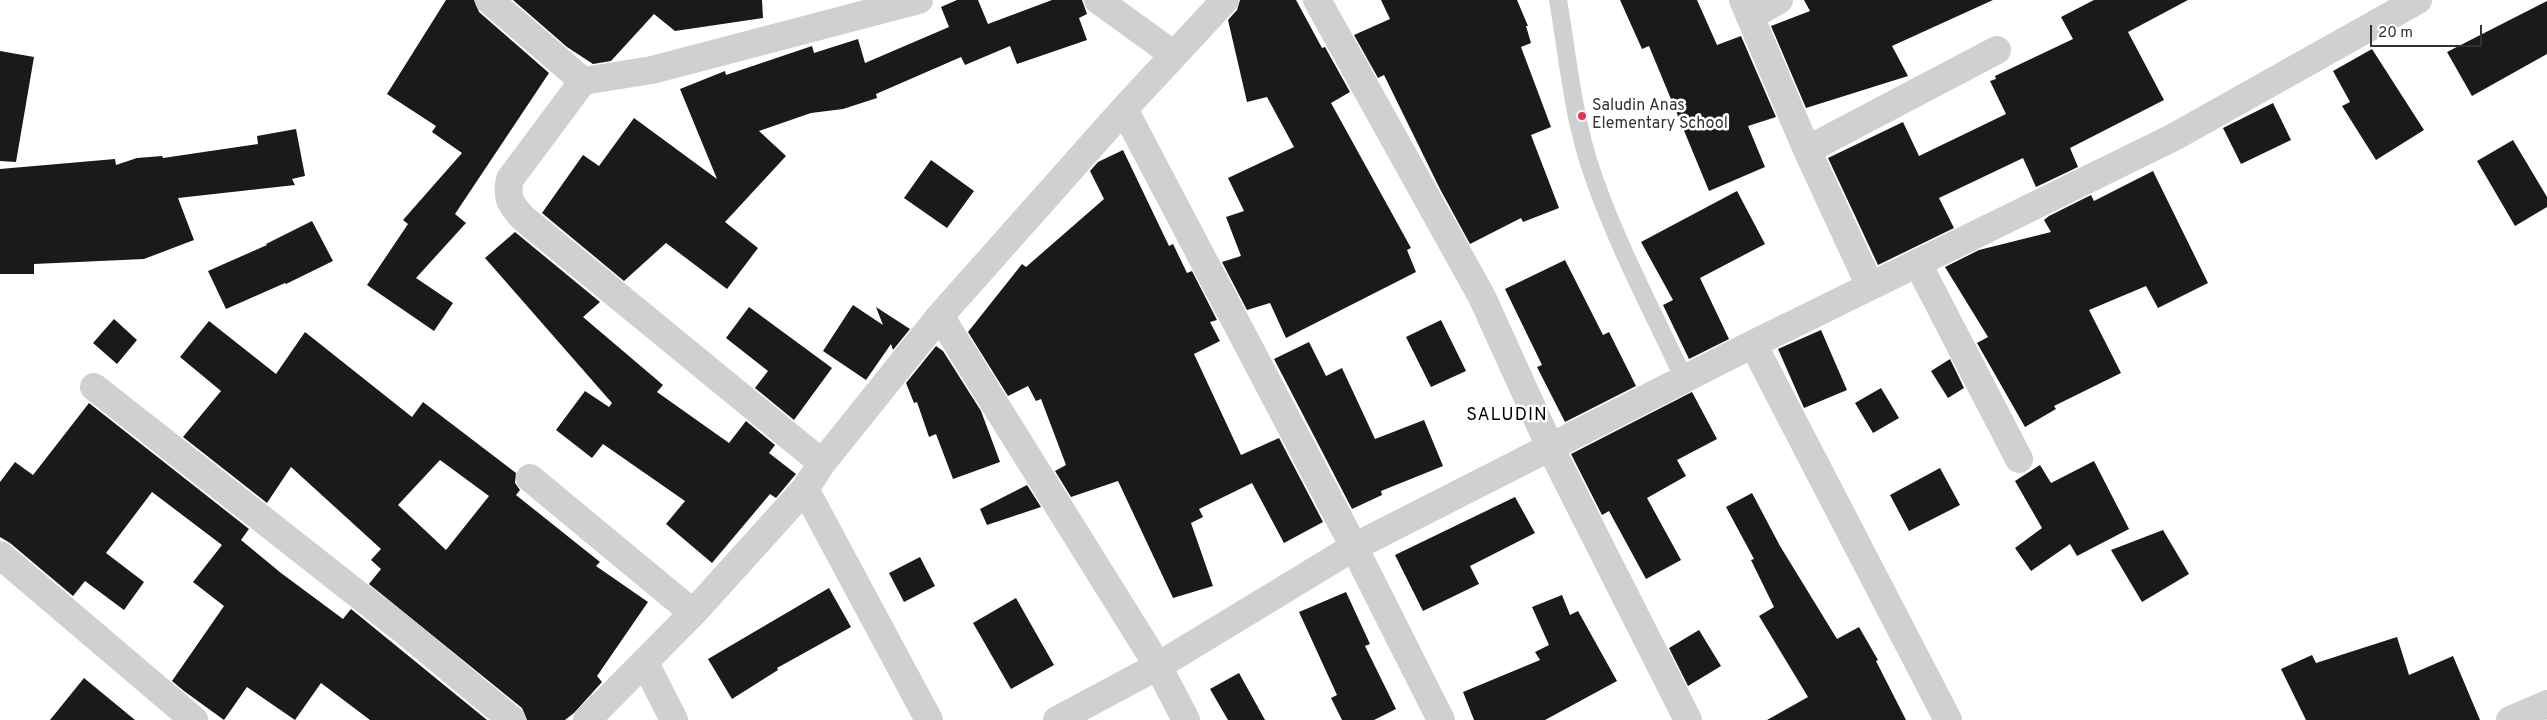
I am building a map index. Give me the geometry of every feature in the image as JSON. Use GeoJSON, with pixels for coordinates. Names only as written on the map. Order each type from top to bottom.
{"type":"FeatureCollection","features":[{"type":"Feature","properties":{"kind":"street"},"geometry":{"type":"LineString","coordinates":[[488,0],[583,81]]}},
{"type":"Feature","properties":{"kind":"street"},"geometry":{"type":"LineString","coordinates":[[822,463],[530,224],[513,208],[508,198],[510,179],[583,81],[652,70],[919,0]]}},
{"type":"Feature","properties":{"kind":"street"},"geometry":{"type":"LineString","coordinates":[[1098,0],[1174,55]]}},
{"type":"Feature","properties":{"kind":"street"},"geometry":{"type":"LineString","coordinates":[[587,720],[693,613],[805,489],[822,463],[940,316],[1124,109],[1225,0]]}},
{"type":"Feature","properties":{"kind":"street"},"geometry":{"type":"LineString","coordinates":[[1317,0],[1482,297],[1550,447],[1688,720]]}},
{"type":"Feature","properties":{"kind":"street"},"geometry":{"type":"LineString","coordinates":[[1779,0],[1746,8],[1807,150],[1870,286]]}},
{"type":"Feature","properties":{"kind":"street"},"geometry":{"type":"LineString","coordinates":[[1057,720],[1158,666],[1354,547],[1753,344],[2174,137],[2418,0]]}},
{"type":"Feature","properties":{"kind":"street"},"geometry":{"type":"LineString","coordinates":[[1807,150],[1998,50]]}},
{"type":"Feature","properties":{"kind":"street"},"geometry":{"type":"LineString","coordinates":[[1124,109],[1354,547],[1441,720]]}},
{"type":"Feature","properties":{"kind":"street"},"geometry":{"type":"LineString","coordinates":[[1918,264],[2019,459]]}},
{"type":"Feature","properties":{"kind":"street"},"geometry":{"type":"LineString","coordinates":[[940,316],[1158,666],[1186,720]]}},
{"type":"Feature","properties":{"kind":"street"},"geometry":{"type":"LineString","coordinates":[[1753,344],[1948,720]]}},
{"type":"Feature","properties":{"kind":"street"},"geometry":{"type":"LineString","coordinates":[[94,387],[402,629],[512,720]]}},
{"type":"Feature","properties":{"kind":"street"},"geometry":{"type":"LineString","coordinates":[[530,478],[693,613]]}},
{"type":"Feature","properties":{"kind":"street"},"geometry":{"type":"LineString","coordinates":[[805,489],[929,720]]}},
{"type":"Feature","properties":{"kind":"street"},"geometry":{"type":"LineString","coordinates":[[0,555],[194,720]]}},
{"type":"Feature","properties":{"kind":"street"},"geometry":{"type":"LineString","coordinates":[[645,663],[674,720]]}},
{"type":"Feature","properties":{"kind":"street"},"geometry":{"type":"LineString","coordinates":[[2510,720],[2547,704]]}},
{"type":"Feature","properties":{"kind":"lane"},"geometry":{"type":"LineString","coordinates":[[1558,0],[1578,122],[1592,174],[1610,221],[1684,379]]}},
{"type":"Feature","properties":{"kind":"building"},"geometry":{"type":"Polygon","coordinates":[[[446,0],[474,0],[479,12],[549,73],[455,214],[466,223],[416,278],[453,303],[434,331],[367,285],[408,224],[403,220],[462,153],[432,132],[436,126],[387,94],[446,0]]]}},
{"type":"Feature","properties":{"kind":"building"},"geometry":{"type":"Polygon","coordinates":[[[513,0],[762,0],[763,18],[675,31],[654,14],[611,61],[593,64],[567,47],[513,0]]]}},
{"type":"Feature","properties":{"kind":"building"},"geometry":{"type":"Polygon","coordinates":[[[957,0],[978,0],[988,24],[1052,0],[1082,0],[1087,14],[1079,18],[1087,40],[1017,64],[1010,46],[965,65],[961,57],[876,94],[877,98],[843,109],[811,113],[759,131],[786,156],[725,222],[758,248],[727,289],[666,243],[624,281],[542,213],[583,155],[599,166],[634,118],[717,179],[680,89],[725,71],[726,75],[812,46],[814,53],[858,39],[865,63],[949,27],[941,7],[957,0]]]}},
{"type":"Feature","properties":{"kind":"building"},"geometry":{"type":"Polygon","coordinates":[[[1240,0],[1296,0],[1322,48],[1325,47],[1350,92],[1331,103],[1411,248],[1407,250],[1416,272],[1286,338],[1270,303],[1247,310],[1222,262],[1241,256],[1226,217],[1244,211],[1228,178],[1294,147],[1267,97],[1247,102],[1228,20],[1237,10],[1240,0]]]}},
{"type":"Feature","properties":{"kind":"building"},"geometry":{"type":"Polygon","coordinates":[[[1381,0],[1517,0],[1528,26],[1526,26],[1531,43],[1521,47],[1551,127],[1531,135],[1559,208],[1523,222],[1521,218],[1470,244],[1440,189],[1384,75],[1378,78],[1354,35],[1390,19],[1381,0]]]}},
{"type":"Feature","properties":{"kind":"building"},"geometry":{"type":"Polygon","coordinates":[[[1620,0],[1697,0],[1717,45],[1741,36],[1776,117],[1748,126],[1765,167],[1709,191],[1649,46],[1642,49],[1620,0]]]}},
{"type":"Feature","properties":{"kind":"building"},"geometry":{"type":"Polygon","coordinates":[[[1804,0],[1993,0],[1892,46],[1908,76],[1806,108],[1771,26],[1810,11],[1804,0]]]}},
{"type":"Feature","properties":{"kind":"building"},"geometry":{"type":"Polygon","coordinates":[[[2094,0],[2188,0],[2128,32],[2164,100],[2070,148],[2078,167],[2036,187],[2023,158],[1939,198],[1954,228],[1878,265],[1828,158],[1903,122],[1919,156],[2006,114],[1990,81],[1996,79],[1995,76],[2073,39],[2061,17],[2094,0]]]}},
{"type":"Feature","properties":{"kind":"building"},"geometry":{"type":"Polygon","coordinates":[[[2547,1],[2547,54],[2472,96],[2447,52],[2547,1]]]}},
{"type":"Feature","properties":{"kind":"building"},"geometry":{"type":"Polygon","coordinates":[[[2372,49],[2424,130],[2376,160],[2342,106],[2350,102],[2333,71],[2372,49]]]}},
{"type":"Feature","properties":{"kind":"building"},"geometry":{"type":"Polygon","coordinates":[[[0,51],[34,57],[16,162],[0,161],[0,51]]]}},
{"type":"Feature","properties":{"kind":"building"},"geometry":{"type":"Polygon","coordinates":[[[2273,103],[2291,140],[2241,164],[2223,128],[2273,103]]]}},
{"type":"Feature","properties":{"kind":"building"},"geometry":{"type":"Polygon","coordinates":[[[296,129],[305,176],[292,179],[295,185],[178,198],[194,240],[144,259],[34,264],[34,274],[0,274],[0,169],[115,159],[116,165],[137,158],[162,156],[163,158],[258,144],[257,136],[296,129]]]}},
{"type":"Feature","properties":{"kind":"building"},"geometry":{"type":"Polygon","coordinates":[[[2513,140],[2547,197],[2547,207],[2515,226],[2477,161],[2513,140]]]}},
{"type":"Feature","properties":{"kind":"building"},"geometry":{"type":"Polygon","coordinates":[[[1123,150],[1169,246],[1173,244],[1187,273],[1192,271],[1217,320],[1210,322],[1220,341],[1194,354],[1241,455],[1279,438],[1323,522],[1284,543],[1252,483],[1199,509],[1203,517],[1191,523],[1213,586],[1173,598],[1118,481],[1071,497],[1055,471],[1066,465],[1041,399],[1036,401],[1028,386],[1008,396],[968,332],[1022,264],[1026,267],[1104,199],[1090,171],[1098,162],[1123,150]]]}},
{"type":"Feature","properties":{"kind":"building"},"geometry":{"type":"Polygon","coordinates":[[[931,160],[974,191],[947,228],[904,198],[931,160]]]}},
{"type":"Feature","properties":{"kind":"building"},"geometry":{"type":"Polygon","coordinates":[[[2153,171],[2208,283],[2158,308],[2146,286],[2089,310],[2121,373],[2054,406],[2056,409],[2025,427],[1977,343],[1988,337],[1945,267],[1979,250],[2051,232],[2044,220],[2049,216],[2091,195],[2094,201],[2153,171]]]}},
{"type":"Feature","properties":{"kind":"building"},"geometry":{"type":"Polygon","coordinates":[[[1737,191],[1765,244],[1700,278],[1729,339],[1689,359],[1663,305],[1673,300],[1641,242],[1737,191]]]}},
{"type":"Feature","properties":{"kind":"building"},"geometry":{"type":"Polygon","coordinates":[[[312,221],[333,261],[286,284],[226,309],[208,271],[267,245],[312,221]]]}},
{"type":"Feature","properties":{"kind":"building"},"geometry":{"type":"Polygon","coordinates":[[[515,232],[600,302],[583,317],[663,385],[657,392],[729,443],[746,421],[775,445],[769,453],[796,474],[776,498],[770,494],[712,563],[666,524],[685,501],[603,444],[592,458],[556,430],[585,391],[609,407],[612,403],[485,258],[515,232]]]}},
{"type":"Feature","properties":{"kind":"building"},"geometry":{"type":"Polygon","coordinates":[[[1565,260],[1603,335],[1609,332],[1636,386],[1565,422],[1537,367],[1542,365],[1505,289],[1565,260]]]}},
{"type":"Feature","properties":{"kind":"building"},"geometry":{"type":"Polygon","coordinates":[[[853,305],[883,325],[876,307],[910,329],[893,350],[891,344],[866,380],[823,351],[853,305]]]}},
{"type":"Feature","properties":{"kind":"building"},"geometry":{"type":"Polygon","coordinates":[[[749,307],[832,368],[794,420],[755,388],[768,371],[726,338],[749,307]]]}},
{"type":"Feature","properties":{"kind":"building"},"geometry":{"type":"Polygon","coordinates":[[[114,319],[137,340],[117,364],[93,343],[114,319]]]}},
{"type":"Feature","properties":{"kind":"building"},"geometry":{"type":"Polygon","coordinates":[[[1441,320],[1466,371],[1431,387],[1406,337],[1441,320]]]}},
{"type":"Feature","properties":{"kind":"building"},"geometry":{"type":"Polygon","coordinates":[[[209,321],[276,374],[305,332],[412,417],[423,402],[516,473],[515,483],[520,490],[516,495],[600,562],[596,566],[648,602],[597,676],[602,682],[574,713],[565,720],[527,720],[522,708],[369,584],[381,569],[371,560],[381,549],[291,467],[267,503],[183,437],[221,391],[180,357],[209,321]],[[440,460],[398,505],[446,550],[489,496],[440,460]]]}},
{"type":"Feature","properties":{"kind":"building"},"geometry":{"type":"Polygon","coordinates":[[[1821,330],[1847,390],[1804,408],[1778,349],[1821,330]]]}},
{"type":"Feature","properties":{"kind":"building"},"geometry":{"type":"Polygon","coordinates":[[[1309,342],[1326,376],[1342,368],[1375,439],[1424,420],[1443,466],[1381,491],[1382,495],[1352,509],[1274,359],[1309,342]]]}},
{"type":"Feature","properties":{"kind":"building"},"geometry":{"type":"Polygon","coordinates":[[[936,346],[943,351],[981,411],[1000,462],[953,479],[936,434],[929,437],[917,402],[914,403],[906,383],[936,346]]]}},
{"type":"Feature","properties":{"kind":"building"},"geometry":{"type":"Polygon","coordinates":[[[1950,359],[1964,388],[1948,398],[1931,371],[1950,359]]]}},
{"type":"Feature","properties":{"kind":"building"},"geometry":{"type":"Polygon","coordinates":[[[1881,388],[1899,418],[1873,433],[1855,403],[1881,388]]]}},
{"type":"Feature","properties":{"kind":"building"},"geometry":{"type":"Polygon","coordinates":[[[1692,392],[1717,439],[1677,460],[1686,476],[1647,498],[1681,560],[1646,579],[1609,511],[1602,515],[1571,454],[1692,392]]]}},
{"type":"Feature","properties":{"kind":"building"},"geometry":{"type":"Polygon","coordinates":[[[89,403],[249,529],[241,540],[281,573],[343,619],[351,609],[487,720],[370,720],[321,683],[295,720],[247,687],[224,720],[184,691],[172,681],[224,606],[193,582],[222,545],[152,492],[106,553],[144,582],[124,610],[85,581],[73,596],[10,543],[0,537],[0,482],[15,462],[33,475],[89,403]]]}},
{"type":"Feature","properties":{"kind":"building"},"geometry":{"type":"Polygon","coordinates":[[[2094,461],[2129,529],[2077,556],[2070,544],[2031,571],[2015,548],[2042,528],[2015,481],[2040,465],[2051,483],[2094,461]]]}},
{"type":"Feature","properties":{"kind":"building"},"geometry":{"type":"Polygon","coordinates":[[[1940,468],[1960,505],[1909,531],[1890,495],[1940,468]]]}},
{"type":"Feature","properties":{"kind":"building"},"geometry":{"type":"Polygon","coordinates":[[[1027,485],[1041,507],[987,525],[980,509],[1027,485]]]}},
{"type":"Feature","properties":{"kind":"building"},"geometry":{"type":"Polygon","coordinates":[[[1752,493],[1780,546],[1837,639],[1859,627],[1878,660],[1876,661],[1906,720],[1767,720],[1808,697],[1759,616],[1774,607],[1751,560],[1754,559],[1726,507],[1752,493]]]}},
{"type":"Feature","properties":{"kind":"building"},"geometry":{"type":"Polygon","coordinates":[[[1515,497],[1535,533],[1470,566],[1479,584],[1423,611],[1395,555],[1515,497]]]}},
{"type":"Feature","properties":{"kind":"building"},"geometry":{"type":"Polygon","coordinates":[[[2163,530],[2189,574],[2142,602],[2111,550],[2163,530]]]}},
{"type":"Feature","properties":{"kind":"building"},"geometry":{"type":"Polygon","coordinates":[[[920,557],[935,586],[904,602],[889,573],[920,557]]]}},
{"type":"Feature","properties":{"kind":"building"},"geometry":{"type":"Polygon","coordinates":[[[829,588],[851,627],[777,668],[778,670],[732,699],[708,659],[829,588]]]}},
{"type":"Feature","properties":{"kind":"building"},"geometry":{"type":"Polygon","coordinates":[[[1346,592],[1370,644],[1365,646],[1396,709],[1374,720],[1342,720],[1331,698],[1337,695],[1299,612],[1346,592]]]}},
{"type":"Feature","properties":{"kind":"building"},"geometry":{"type":"Polygon","coordinates":[[[1562,595],[1570,615],[1578,611],[1617,681],[1545,720],[1474,720],[1463,692],[1540,660],[1535,652],[1549,645],[1532,607],[1562,595]]]}},
{"type":"Feature","properties":{"kind":"building"},"geometry":{"type":"Polygon","coordinates":[[[1016,598],[1054,665],[1011,689],[973,623],[1016,598]]]}},
{"type":"Feature","properties":{"kind":"building"},"geometry":{"type":"Polygon","coordinates":[[[1699,630],[1721,666],[1688,686],[1669,648],[1699,630]]]}},
{"type":"Feature","properties":{"kind":"building"},"geometry":{"type":"Polygon","coordinates":[[[2397,637],[2409,675],[2453,656],[2480,720],[2306,720],[2281,669],[2312,655],[2316,663],[2397,637]]]}},
{"type":"Feature","properties":{"kind":"building"},"geometry":{"type":"Polygon","coordinates":[[[1239,673],[1265,720],[1228,720],[1210,689],[1239,673]]]}},
{"type":"Feature","properties":{"kind":"building"},"geometry":{"type":"Polygon","coordinates":[[[84,678],[135,720],[50,720],[84,678]]]}},
{"type":"Feature","properties":{"kind":"place","name":"Saludin Anas Elementary School"},"geometry":{"type":"Point","coordinates":[1582,116]}},
{"type":"Feature","properties":{"kind":"district","name":"SALUDIN"},"geometry":{"type":"Point","coordinates":[1507,416]}}]}
